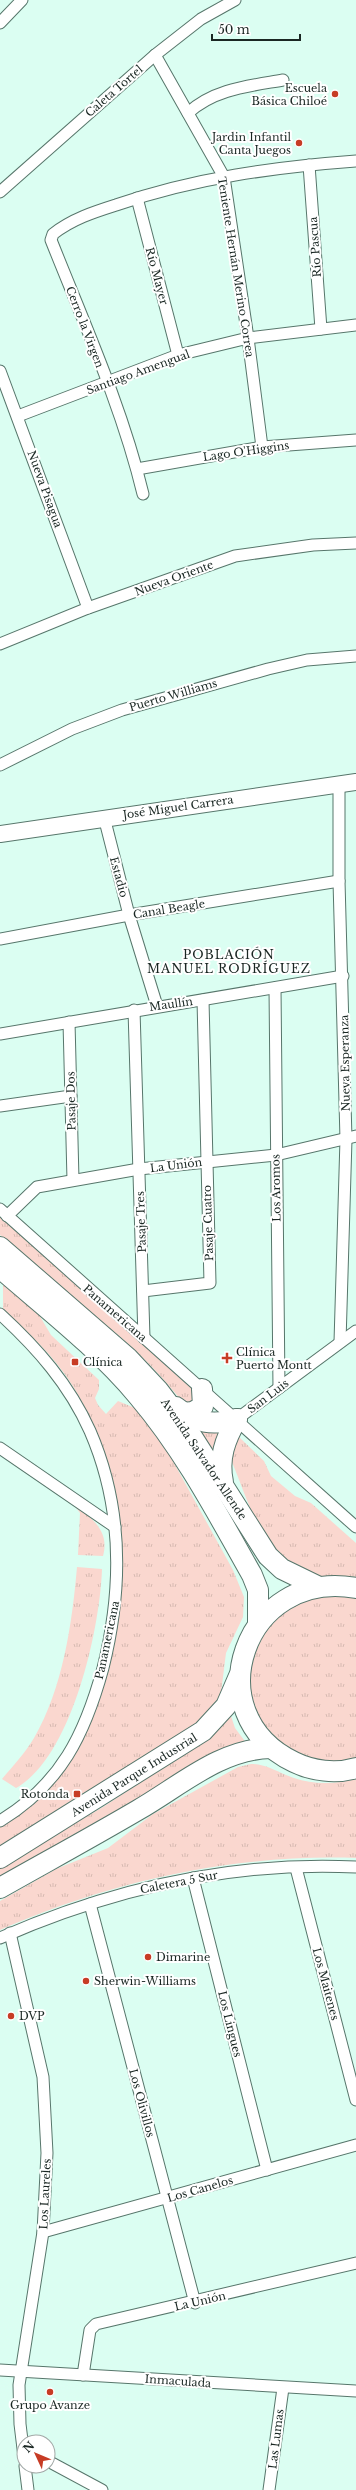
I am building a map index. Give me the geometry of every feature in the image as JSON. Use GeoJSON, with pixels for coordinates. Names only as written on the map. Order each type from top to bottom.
{"type":"FeatureCollection","features":[{"type":"Feature","properties":{"kind":"highway","name":"Avenida Salvador Allende"},"geometry":{"type":"LineString","coordinates":[[0,1247],[128,1358],[158,1390],[184,1424],[261,1546],[276,1564],[290,1574],[319,1587]]}},
{"type":"Feature","properties":{"kind":"highway","name":"Avenida Salvador Allende"},"geometry":{"type":"LineString","coordinates":[[0,1268],[118,1375],[164,1429],[197,1479],[254,1579],[258,1590],[258,1624]]}},
{"type":"Feature","properties":{"kind":"highway"},"geometry":{"type":"LineString","coordinates":[[183,1413],[193,1412],[203,1406],[202,1389]]}},
{"type":"Feature","properties":{"kind":"highway"},"geometry":{"type":"LineString","coordinates":[[158,1390],[183,1413],[206,1423],[237,1419]]}},
{"type":"Feature","properties":{"kind":"highway"},"geometry":{"type":"LineString","coordinates":[[223,1484],[221,1468],[222,1451],[237,1419]]}},
{"type":"Feature","properties":{"kind":"highway"},"geometry":{"type":"LineString","coordinates":[[356,1588],[337,1586],[319,1587],[301,1591],[285,1599],[270,1610],[258,1624],[250,1637],[241,1668],[242,1698],[246,1712],[261,1737],[271,1748],[285,1758],[317,1770],[335,1771],[356,1768]]}},
{"type":"Feature","properties":{"kind":"highway","name":"Avenida Parque Industrial"},"geometry":{"type":"LineString","coordinates":[[0,1858],[203,1732],[226,1706],[241,1668]]}},
{"type":"Feature","properties":{"kind":"highway"},"geometry":{"type":"LineString","coordinates":[[0,1888],[139,1810],[219,1760],[244,1750],[271,1748]]}},
{"type":"Feature","properties":{"kind":"street"},"geometry":{"type":"LineString","coordinates":[[0,23],[22,0]]}},
{"type":"Feature","properties":{"kind":"street","name":"Caleta Tortel"},"geometry":{"type":"LineString","coordinates":[[0,192],[155,55],[201,19],[235,0]]}},
{"type":"Feature","properties":{"kind":"street","name":"Teniente Hernán Merino Correa"},"geometry":{"type":"LineString","coordinates":[[155,55],[224,177],[248,338],[262,447]]}},
{"type":"Feature","properties":{"kind":"street"},"geometry":{"type":"LineString","coordinates":[[188,113],[211,97],[237,88],[283,80]]}},
{"type":"Feature","properties":{"kind":"street"},"geometry":{"type":"LineString","coordinates":[[137,198],[180,185],[224,177],[309,165],[356,162]]}},
{"type":"Feature","properties":{"kind":"street","name":"Río Pascua"},"geometry":{"type":"LineString","coordinates":[[309,165],[320,329]]}},
{"type":"Feature","properties":{"kind":"street","name":"Cerro la Virgen"},"geometry":{"type":"LineString","coordinates":[[137,198],[81,217],[56,231],[51,236],[51,240],[107,383],[137,469],[143,494]]}},
{"type":"Feature","properties":{"kind":"street","name":"Río Mayer"},"geometry":{"type":"LineString","coordinates":[[137,198],[178,355]]}},
{"type":"Feature","properties":{"kind":"street","name":"Santiago Amengual"},"geometry":{"type":"LineString","coordinates":[[18,416],[178,355],[248,338],[356,325]]}},
{"type":"Feature","properties":{"kind":"street","name":"Nueva Pisagua"},"geometry":{"type":"LineString","coordinates":[[0,371],[18,416],[88,608]]}},
{"type":"Feature","properties":{"kind":"street","name":"Lago O'Higgins"},"geometry":{"type":"LineString","coordinates":[[137,469],[262,447],[356,440]]}},
{"type":"Feature","properties":{"kind":"street","name":"Nueva Oriente"},"geometry":{"type":"LineString","coordinates":[[0,644],[88,608],[235,556],[313,545],[356,543]]}},
{"type":"Feature","properties":{"kind":"street","name":"Puerto Williams"},"geometry":{"type":"LineString","coordinates":[[0,765],[72,729],[122,710],[268,669],[307,660],[356,656]]}},
{"type":"Feature","properties":{"kind":"street","name":"José Miguel Carrera"},"geometry":{"type":"LineString","coordinates":[[0,834],[104,817],[356,782]]}},
{"type":"Feature","properties":{"kind":"street","name":"Nueva Esperanza"},"geometry":{"type":"LineString","coordinates":[[338,784],[339,881],[351,1138],[340,1342]]}},
{"type":"Feature","properties":{"kind":"street","name":"Estadio"},"geometry":{"type":"LineString","coordinates":[[104,817],[129,915],[157,1006]]}},
{"type":"Feature","properties":{"kind":"street","name":"Canal Beagle"},"geometry":{"type":"LineString","coordinates":[[0,939],[129,915],[339,881]]}},
{"type":"Feature","properties":{"kind":"street","name":"Maullín"},"geometry":{"type":"LineString","coordinates":[[0,1034],[157,1006],[203,1000],[343,976]]}},
{"type":"Feature","properties":{"kind":"street","name":"Los Aromos"},"geometry":{"type":"LineString","coordinates":[[275,988],[279,1388]]}},
{"type":"Feature","properties":{"kind":"street","name":"Pasaje Cuatro"},"geometry":{"type":"LineString","coordinates":[[143,1291],[210,1283],[203,1000]]}},
{"type":"Feature","properties":{"kind":"street","name":"Pasaje Tres"},"geometry":{"type":"LineString","coordinates":[[134,1010],[144,1338]]}},
{"type":"Feature","properties":{"kind":"street","name":"Pasaje Dos"},"geometry":{"type":"LineString","coordinates":[[69,1022],[73,1180]]}},
{"type":"Feature","properties":{"kind":"street"},"geometry":{"type":"LineString","coordinates":[[0,1106],[71,1096]]}},
{"type":"Feature","properties":{"kind":"street","name":"La Unión"},"geometry":{"type":"LineString","coordinates":[[4,1213],[37,1187],[139,1169],[276,1155],[351,1138]]}},
{"type":"Feature","properties":{"kind":"street","name":"Panamericana"},"geometry":{"type":"LineString","coordinates":[[4,1213],[237,1419],[356,1527]]}},
{"type":"Feature","properties":{"kind":"street","name":"Panamericana"},"geometry":{"type":"LineString","coordinates":[[0,1314],[47,1361],[80,1410],[102,1463],[111,1496],[118,1563],[115,1611],[102,1670],[85,1725],[74,1748],[47,1783],[26,1803],[0,1821]]}},
{"type":"Feature","properties":{"kind":"street","name":"San Luis"},"geometry":{"type":"LineString","coordinates":[[237,1419],[356,1331]]}},
{"type":"Feature","properties":{"kind":"street"},"geometry":{"type":"LineString","coordinates":[[0,1448],[115,1526]]}},
{"type":"Feature","properties":{"kind":"street","name":"Caletera 5 Sur"},"geometry":{"type":"LineString","coordinates":[[5,1936],[90,1904],[127,1892],[193,1878],[244,1870],[356,1867]]}},
{"type":"Feature","properties":{"kind":"street","name":"Los Maitenes"},"geometry":{"type":"LineString","coordinates":[[296,1868],[356,2100]]}},
{"type":"Feature","properties":{"kind":"street","name":"Los Lingues"},"geometry":{"type":"LineString","coordinates":[[193,1878],[268,2170]]}},
{"type":"Feature","properties":{"kind":"street","name":"Los Olivillos"},"geometry":{"type":"LineString","coordinates":[[90,1904],[194,2303]]}},
{"type":"Feature","properties":{"kind":"street","name":"Los Laureles"},"geometry":{"type":"LineString","coordinates":[[5,1936],[43,2077],[46,2153],[43,2232],[19,2386],[21,2434]]}},
{"type":"Feature","properties":{"kind":"street","name":"Los Canelos"},"geometry":{"type":"LineString","coordinates":[[43,2232],[356,2145]]}},
{"type":"Feature","properties":{"kind":"street","name":"La Unión"},"geometry":{"type":"LineString","coordinates":[[83,2375],[90,2330],[92,2326],[194,2303],[356,2263]]}},
{"type":"Feature","properties":{"kind":"street","name":"Inmaculada"},"geometry":{"type":"LineString","coordinates":[[0,2370],[356,2392]]}},
{"type":"Feature","properties":{"kind":"street","name":"Las Lumas"},"geometry":{"type":"LineString","coordinates":[[270,2490],[283,2388]]}},
{"type":"Feature","properties":{"kind":"street"},"geometry":{"type":"LineString","coordinates":[[56,2466],[102,2490]]}},
{"type":"Feature","properties":{"kind":"street"},"geometry":{"type":"LineString","coordinates":[[26,2474],[28,2490]]}},
{"type":"Feature","properties":{"kind":"green space"},"geometry":{"type":"Polygon","coordinates":[[[0,1216],[199,1394],[201,1398],[185,1405],[153,1368],[130,1345],[92,1315],[0,1235],[0,1216]]]}},
{"type":"Feature","properties":{"kind":"green space"},"geometry":{"type":"Polygon","coordinates":[[[3,1282],[38,1313],[51,1335],[99,1380],[99,1389],[95,1398],[98,1405],[106,1414],[118,1401],[135,1408],[163,1443],[233,1570],[244,1597],[243,1617],[226,1653],[221,1693],[205,1719],[117,1778],[85,1792],[68,1803],[49,1822],[0,1851],[0,1827],[22,1813],[56,1780],[70,1762],[91,1721],[107,1673],[115,1636],[120,1599],[122,1562],[120,1526],[115,1490],[105,1454],[91,1419],[65,1374],[49,1354],[3,1310],[3,1282]]]}},
{"type":"Feature","properties":{"kind":"green space"},"geometry":{"type":"Polygon","coordinates":[[[196,1425],[225,1425],[215,1459],[196,1425]]]}},
{"type":"Feature","properties":{"kind":"green space"},"geometry":{"type":"Polygon","coordinates":[[[238,1436],[264,1461],[271,1476],[295,1496],[311,1503],[356,1543],[356,1577],[319,1576],[301,1571],[285,1561],[273,1548],[262,1532],[253,1514],[232,1462],[231,1457],[238,1436]]]}},
{"type":"Feature","properties":{"kind":"green space"},"geometry":{"type":"Polygon","coordinates":[[[74,1505],[93,1520],[102,1532],[105,1547],[103,1556],[78,1555],[80,1513],[74,1505]]]}},
{"type":"Feature","properties":{"kind":"green space"},"geometry":{"type":"Polygon","coordinates":[[[77,1567],[102,1569],[96,1624],[89,1656],[67,1721],[53,1749],[36,1772],[16,1788],[2,1779],[34,1738],[44,1719],[52,1698],[59,1677],[69,1633],[77,1567]]]}},
{"type":"Feature","properties":{"kind":"green space"},"geometry":{"type":"Polygon","coordinates":[[[308,1596],[356,1596],[356,1761],[332,1764],[307,1760],[265,1732],[252,1710],[248,1666],[274,1615],[308,1596]]]}},
{"type":"Feature","properties":{"kind":"green space"},"geometry":{"type":"Polygon","coordinates":[[[229,1710],[235,1728],[247,1744],[0,1880],[0,1866],[103,1807],[153,1774],[229,1710]]]}},
{"type":"Feature","properties":{"kind":"green space"},"geometry":{"type":"Polygon","coordinates":[[[251,1764],[265,1766],[303,1781],[329,1783],[356,1779],[356,1858],[310,1858],[265,1861],[219,1866],[174,1874],[85,1898],[0,1930],[0,1901],[56,1869],[108,1848],[153,1814],[238,1767],[251,1764]]]}},
{"type":"Feature","properties":{"kind":"place","name":"Escuela Básica Chiloé"},"geometry":{"type":"Point","coordinates":[335,94]}},
{"type":"Feature","properties":{"kind":"place","name":"Jardin Infantil Canta Juegos"},"geometry":{"type":"Point","coordinates":[299,143]}},
{"type":"Feature","properties":{"kind":"place","name":"Clínica Puerto Montt"},"geometry":{"type":"Point","coordinates":[227,1358]}},
{"type":"Feature","properties":{"kind":"place","name":"Clínica"},"geometry":{"type":"Point","coordinates":[75,1362]}},
{"type":"Feature","properties":{"kind":"place","name":"Rotonda"},"geometry":{"type":"Point","coordinates":[77,1794]}},
{"type":"Feature","properties":{"kind":"place","name":"Dimarine"},"geometry":{"type":"Point","coordinates":[148,1957]}},
{"type":"Feature","properties":{"kind":"place","name":"Sherwin-Williams"},"geometry":{"type":"Point","coordinates":[86,1981]}},
{"type":"Feature","properties":{"kind":"place","name":"DVP"},"geometry":{"type":"Point","coordinates":[11,2016]}},
{"type":"Feature","properties":{"kind":"place","name":"Grupo Avanze"},"geometry":{"type":"Point","coordinates":[50,2392]}},
{"type":"Feature","properties":{"kind":"district","name":"POBLACIÓN MANUEL RODRÍGUEZ"},"geometry":{"type":"Point","coordinates":[229,962]}}]}
